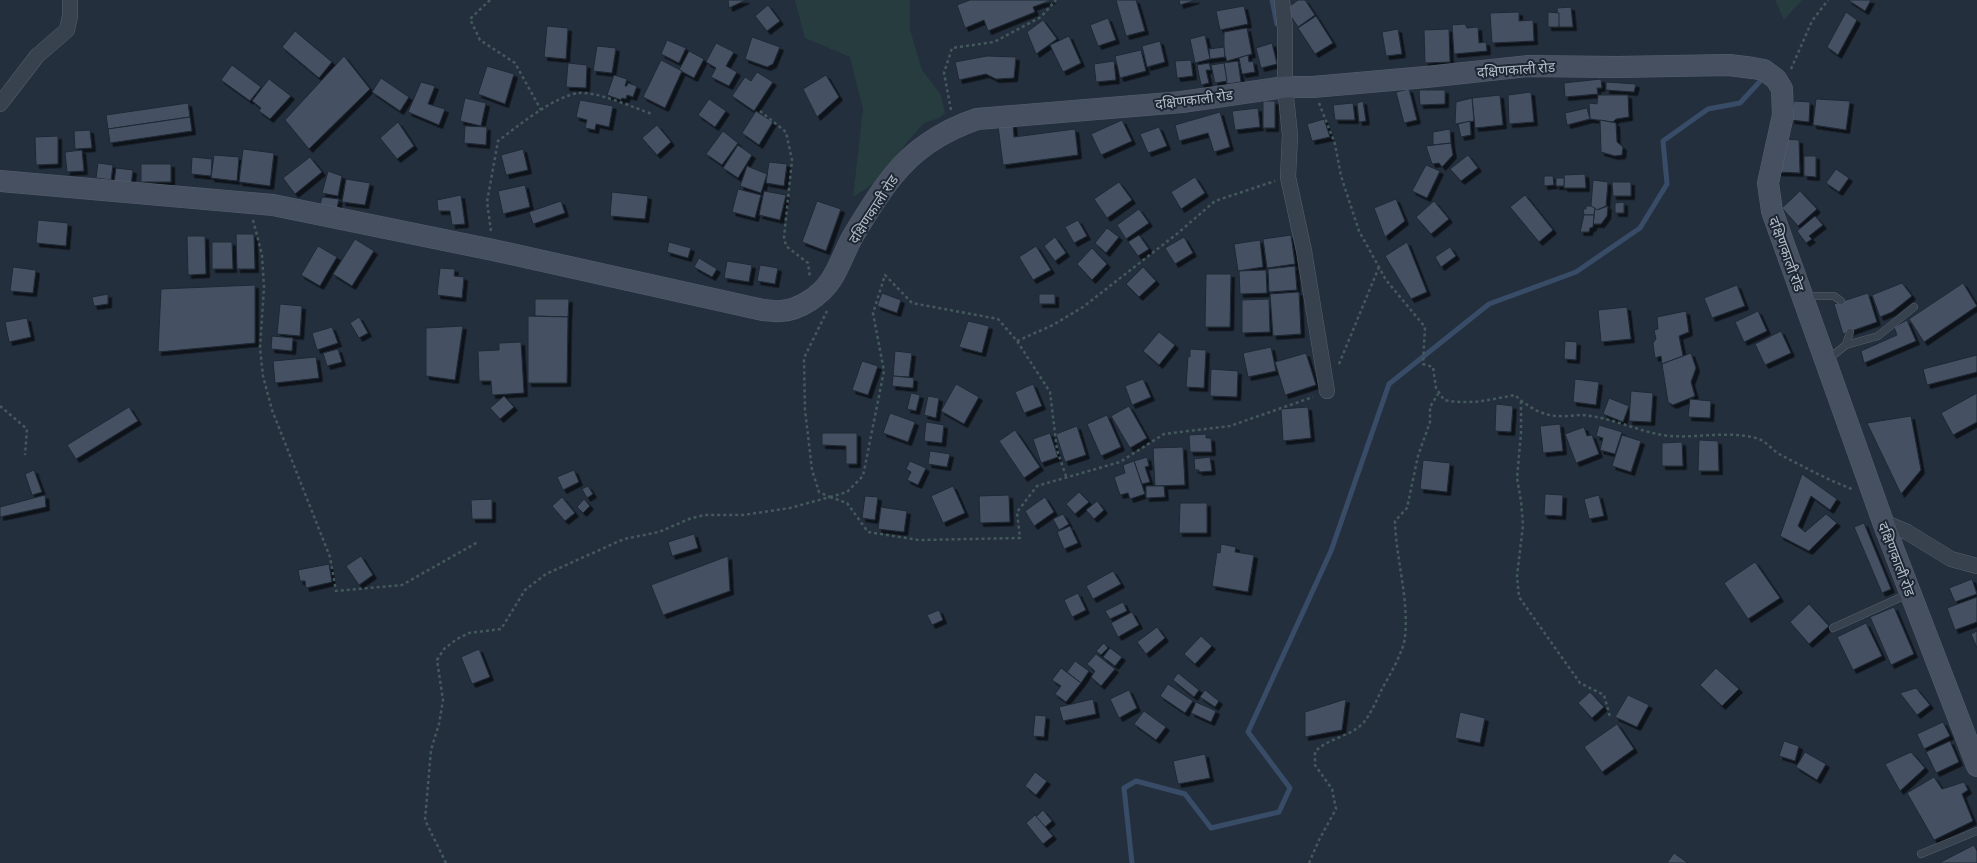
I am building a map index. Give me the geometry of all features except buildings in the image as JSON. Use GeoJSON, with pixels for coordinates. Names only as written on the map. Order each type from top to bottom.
{"type":"FeatureCollection","features":[{"type":"Feature","properties":{"kind":"main road","name":"दक्षिणकाली रोड"},"geometry":{"type":"LineString","coordinates":[[0,181],[248,202],[321,214],[622,278],[763,310],[782,311],[801,306],[813,298],[830,281],[852,237],[893,175],[923,146],[955,126],[977,118],[1182,102],[1285,87],[1313,87],[1528,66],[1616,67],[1729,65],[1764,70],[1776,79],[1782,89],[1783,114],[1768,183],[1772,211],[1883,522],[1977,766]]}},
{"type":"Feature","properties":{"kind":"street"},"geometry":{"type":"LineString","coordinates":[[0,104],[38,56],[67,30],[70,16],[70,0]]}},
{"type":"Feature","properties":{"kind":"street"},"geometry":{"type":"LineString","coordinates":[[1282,0],[1285,28],[1285,87],[1290,135],[1288,177],[1304,251],[1327,391]]}},
{"type":"Feature","properties":{"kind":"street"},"geometry":{"type":"LineString","coordinates":[[1883,522],[1907,532],[1951,558],[1977,566]]}},
{"type":"Feature","properties":{"kind":"lane"},"geometry":{"type":"LineString","coordinates":[[1802,296],[1834,296],[1841,301]]}},
{"type":"Feature","properties":{"kind":"lane"},"geometry":{"type":"LineString","coordinates":[[1826,362],[1846,345],[1878,336],[1914,307]]}},
{"type":"Feature","properties":{"kind":"lane"},"geometry":{"type":"LineString","coordinates":[[1846,345],[1850,332]]}},
{"type":"Feature","properties":{"kind":"lane"},"geometry":{"type":"LineString","coordinates":[[1833,628],[1910,593]]}},
{"type":"Feature","properties":{"kind":"lane"},"geometry":{"type":"LineString","coordinates":[[1921,854],[1977,832]]}},
{"type":"Feature","properties":{"kind":"path"},"geometry":{"type":"LineString","coordinates":[[490,0],[470,20],[480,40],[515,63],[541,110]]}},
{"type":"Feature","properties":{"kind":"path"},"geometry":{"type":"LineString","coordinates":[[955,126],[944,73],[952,48],[994,42],[1041,17],[1056,0]]}},
{"type":"Feature","properties":{"kind":"path"},"geometry":{"type":"LineString","coordinates":[[1782,89],[1812,21],[1828,0]]}},
{"type":"Feature","properties":{"kind":"path"},"geometry":{"type":"LineString","coordinates":[[1313,87],[1335,144],[1341,176],[1360,231],[1386,280],[1424,326],[1423,364],[1433,367],[1438,394],[1444,400],[1462,403],[1478,402],[1515,395],[1521,401],[1544,414],[1558,416],[1582,415],[1613,420],[1662,435],[1682,437],[1714,434],[1760,439],[1779,454],[1845,486],[1874,497]]}},
{"type":"Feature","properties":{"kind":"path"},"geometry":{"type":"LineString","coordinates":[[493,250],[487,202],[498,141],[541,110],[565,97],[579,93],[597,95],[652,114]]}},
{"type":"Feature","properties":{"kind":"path"},"geometry":{"type":"LineString","coordinates":[[760,111],[786,132],[792,160],[784,237],[786,246],[808,263],[813,298]]}},
{"type":"Feature","properties":{"kind":"path"},"geometry":{"type":"LineString","coordinates":[[1017,341],[1053,325],[1082,307],[1178,233],[1214,201],[1288,177]]}},
{"type":"Feature","properties":{"kind":"path"},"geometry":{"type":"LineString","coordinates":[[248,202],[262,255],[264,288],[260,348],[264,376],[272,410],[330,556],[336,591],[402,585],[478,542]]}},
{"type":"Feature","properties":{"kind":"path"},"geometry":{"type":"LineString","coordinates":[[830,281],[834,299],[804,358],[805,410],[812,470],[819,492],[846,503],[868,532],[919,540],[1020,538],[1017,512],[1037,486],[1120,462],[1164,434],[1230,426],[1327,391],[1379,267]]}},
{"type":"Feature","properties":{"kind":"path"},"geometry":{"type":"LineString","coordinates":[[446,863],[425,820],[431,750],[439,724],[443,700],[437,660],[444,649],[457,639],[469,633],[501,629],[525,590],[546,574],[624,539],[659,532],[689,519],[704,516],[743,515],[790,508],[847,492],[862,476],[884,371],[873,313],[885,276],[912,303],[998,319],[1017,341],[1050,392],[1057,450],[1067,478]]}},
{"type":"Feature","properties":{"kind":"path"},"geometry":{"type":"LineString","coordinates":[[1309,863],[1319,840],[1336,809],[1332,789],[1315,766],[1315,752],[1319,747],[1344,736],[1363,723],[1391,673],[1405,638],[1405,609],[1395,540],[1395,521],[1407,508],[1418,456],[1430,422],[1430,407],[1438,394]]}},
{"type":"Feature","properties":{"kind":"path"},"geometry":{"type":"LineString","coordinates":[[1521,401],[1521,433],[1517,478],[1521,501],[1522,525],[1517,576],[1519,597],[1580,683],[1604,695],[1610,717]]}},
{"type":"Feature","properties":{"kind":"path"},"geometry":{"type":"LineString","coordinates":[[0,406],[27,429],[25,455]]}},
{"type":"Feature","properties":{"kind":"green space"},"geometry":{"type":"Polygon","coordinates":[[[795,0],[910,0],[910,30],[922,70],[941,95],[945,113],[939,118],[924,123],[907,142],[879,180],[853,197],[863,109],[850,57],[805,38],[795,0]]]}},
{"type":"Feature","properties":{"kind":"green space"},"geometry":{"type":"Polygon","coordinates":[[[1775,0],[1802,0],[1784,20],[1775,0]]]}},
{"type":"Feature","properties":{"kind":"waterway"},"geometry":{"type":"LineString","coordinates":[[1272,0],[1277,24]]}},
{"type":"Feature","properties":{"kind":"waterway"},"geometry":{"type":"LineString","coordinates":[[1132,863],[1124,788],[1136,781],[1185,794],[1211,828],[1279,812],[1290,788],[1248,732],[1331,551],[1389,384],[1489,304],[1576,272],[1640,228],[1667,184],[1663,141],[1708,109],[1740,103],[1764,77]]}}]}
